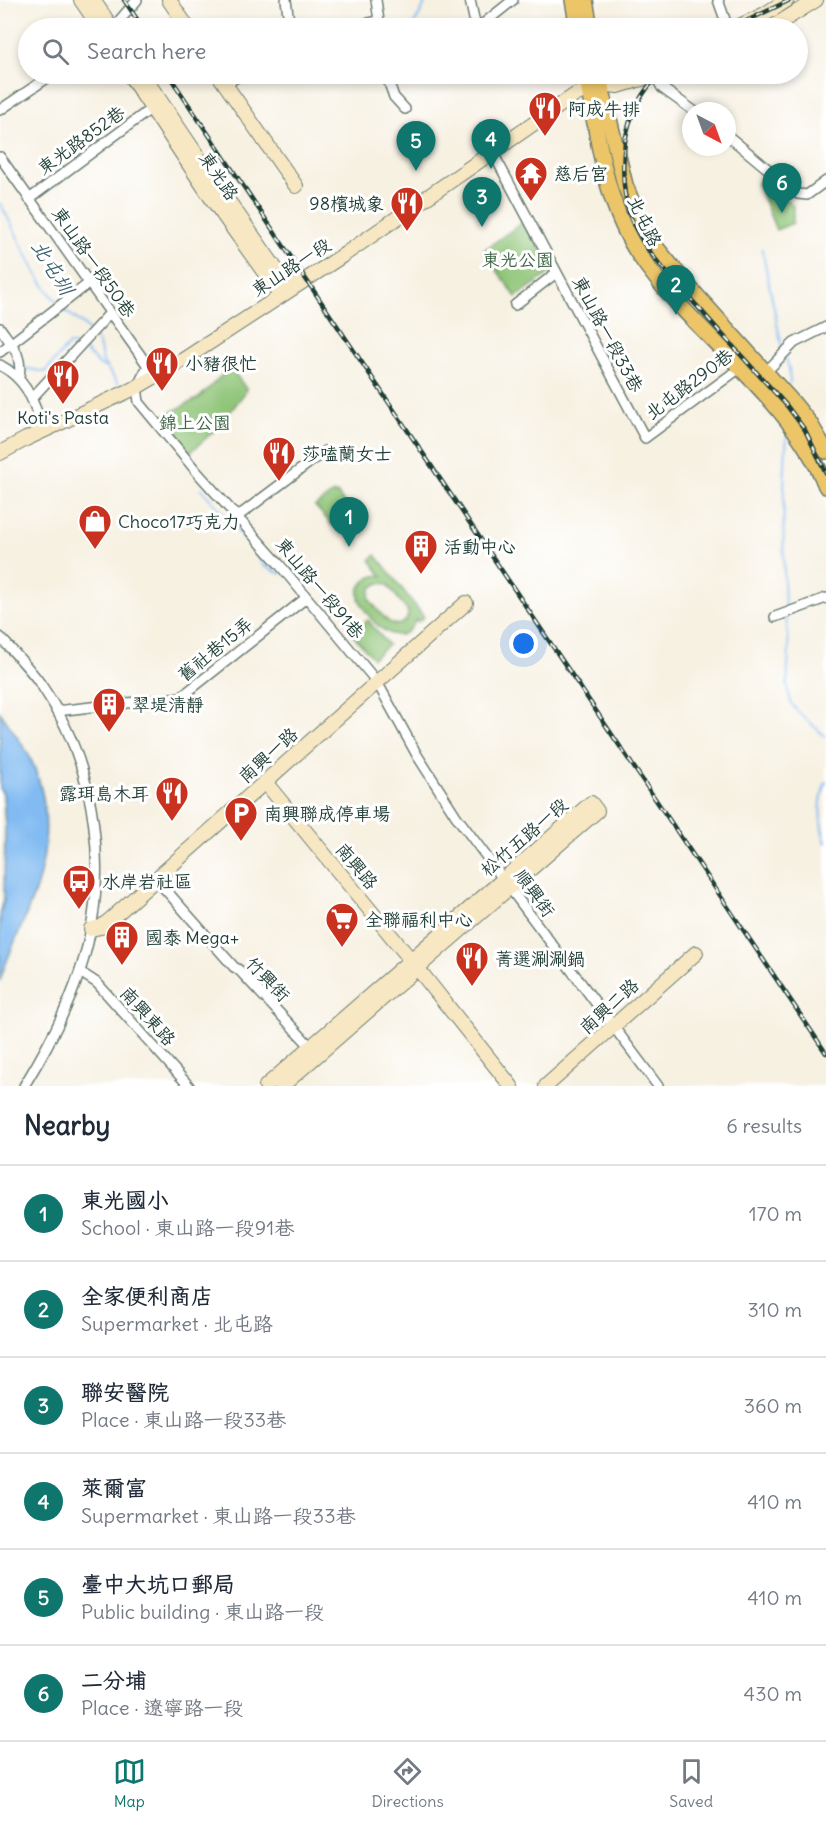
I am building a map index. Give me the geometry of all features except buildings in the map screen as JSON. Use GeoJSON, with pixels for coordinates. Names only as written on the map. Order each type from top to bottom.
{"type":"FeatureCollection","features":[{"type":"Feature","properties":{"kind":"main road"},"geometry":{"type":"LineString","coordinates":[[573,0],[576,18]]}},
{"type":"Feature","properties":{"kind":"main road"},"geometry":{"type":"LineString","coordinates":[[585,0],[588,18]]}},
{"type":"Feature","properties":{"kind":"main road","name":"北屯路"},"geometry":{"type":"LineString","coordinates":[[597,84],[610,191],[629,238],[656,278],[778,410],[809,452],[826,486]]}},
{"type":"Feature","properties":{"kind":"main road","name":"北屯路"},"geometry":{"type":"LineString","coordinates":[[598,84],[625,184],[655,249],[788,397],[810,424],[826,451]]}},
{"type":"Feature","properties":{"kind":"street"},"geometry":{"type":"LineString","coordinates":[[81,0],[93,18]]}},
{"type":"Feature","properties":{"kind":"street"},"geometry":{"type":"LineString","coordinates":[[93,0],[106,18]]}},
{"type":"Feature","properties":{"kind":"street"},"geometry":{"type":"LineString","coordinates":[[122,18],[137,0]]}},
{"type":"Feature","properties":{"kind":"street"},"geometry":{"type":"LineString","coordinates":[[169,0],[181,18]]}},
{"type":"Feature","properties":{"kind":"street"},"geometry":{"type":"LineString","coordinates":[[286,0],[289,18]]}},
{"type":"Feature","properties":{"kind":"street"},"geometry":{"type":"LineString","coordinates":[[376,0],[379,18]]}},
{"type":"Feature","properties":{"kind":"street"},"geometry":{"type":"LineString","coordinates":[[470,0],[474,18]]}},
{"type":"Feature","properties":{"kind":"street"},"geometry":{"type":"LineString","coordinates":[[490,18],[513,0]]}},
{"type":"Feature","properties":{"kind":"street"},"geometry":{"type":"LineString","coordinates":[[718,0],[724,18]]}},
{"type":"Feature","properties":{"kind":"street"},"geometry":{"type":"LineString","coordinates":[[756,18],[787,0]]}},
{"type":"Feature","properties":{"kind":"street"},"geometry":{"type":"LineString","coordinates":[[787,18],[816,0]]}},
{"type":"Feature","properties":{"kind":"street"},"geometry":{"type":"LineString","coordinates":[[0,110],[38,84]]}},
{"type":"Feature","properties":{"kind":"street","name":"東光路"},"geometry":{"type":"LineString","coordinates":[[136,84],[233,229],[286,293]]}},
{"type":"Feature","properties":{"kind":"street","name":"東光路"},"geometry":{"type":"LineString","coordinates":[[149,84],[286,293]]}},
{"type":"Feature","properties":{"kind":"street"},"geometry":{"type":"LineString","coordinates":[[225,84],[296,186]]}},
{"type":"Feature","properties":{"kind":"street"},"geometry":{"type":"LineString","coordinates":[[389,84],[394,97],[405,110]]}},
{"type":"Feature","properties":{"kind":"street","name":"東山路一段"},"geometry":{"type":"LineString","coordinates":[[0,453],[137,387],[286,293],[433,194],[587,84]]}},
{"type":"Feature","properties":{"kind":"street"},"geometry":{"type":"LineString","coordinates":[[661,84],[662,88],[682,102]]}},
{"type":"Feature","properties":{"kind":"street","name":"東光路852巷"},"geometry":{"type":"LineString","coordinates":[[29,199],[152,108]]}},
{"type":"Feature","properties":{"kind":"street"},"geometry":{"type":"LineString","coordinates":[[736,142],[798,194],[807,195],[826,181]]}},
{"type":"Feature","properties":{"kind":"street","name":"東山路一段33巷"},"geometry":{"type":"LineString","coordinates":[[492,151],[645,438]]}},
{"type":"Feature","properties":{"kind":"street","name":"東山路一段50巷"},"geometry":{"type":"LineString","coordinates":[[0,157],[148,366],[137,387]]}},
{"type":"Feature","properties":{"kind":"street"},"geometry":{"type":"LineString","coordinates":[[515,305],[556,273]]}},
{"type":"Feature","properties":{"kind":"street"},"geometry":{"type":"LineString","coordinates":[[0,352],[89,284]]}},
{"type":"Feature","properties":{"kind":"street"},"geometry":{"type":"LineString","coordinates":[[32,398],[110,313]]}},
{"type":"Feature","properties":{"kind":"street"},"geometry":{"type":"LineString","coordinates":[[754,383],[794,344],[826,327]]}},
{"type":"Feature","properties":{"kind":"street"},"geometry":{"type":"LineString","coordinates":[[0,328],[19,356],[21,364],[19,377]]}},
{"type":"Feature","properties":{"kind":"street","name":"北屯路290巷"},"geometry":{"type":"LineString","coordinates":[[645,438],[753,357]]}},
{"type":"Feature","properties":{"kind":"street"},"geometry":{"type":"LineString","coordinates":[[0,365],[19,377],[32,398],[44,431]]}},
{"type":"Feature","properties":{"kind":"street","name":"東山路一段91巷"},"geometry":{"type":"LineString","coordinates":[[137,387],[139,402],[377,682]]}},
{"type":"Feature","properties":{"kind":"street"},"geometry":{"type":"LineString","coordinates":[[237,517],[325,451]]}},
{"type":"Feature","properties":{"kind":"street","name":"舊社巷15弄"},"geometry":{"type":"LineString","coordinates":[[56,711],[136,704],[181,697],[306,598]]}},
{"type":"Feature","properties":{"kind":"street"},"geometry":{"type":"LineString","coordinates":[[778,616],[826,598]]}},
{"type":"Feature","properties":{"kind":"street","name":"南興一路"},"geometry":{"type":"LineString","coordinates":[[91,929],[101,927],[466,603]]}},
{"type":"Feature","properties":{"kind":"street"},"geometry":{"type":"LineString","coordinates":[[0,637],[41,684],[56,711],[81,767],[89,792],[94,827],[96,871],[91,929],[80,972],[45,1051],[24,1086]]}},
{"type":"Feature","properties":{"kind":"street","name":"順興街"},"geometry":{"type":"LineString","coordinates":[[377,682],[431,778],[456,816],[658,1086]]}},
{"type":"Feature","properties":{"kind":"street","name":"南興路"},"geometry":{"type":"LineString","coordinates":[[265,782],[511,1086]]}},
{"type":"Feature","properties":{"kind":"street","name":"松竹五路一段"},"geometry":{"type":"LineString","coordinates":[[282,1086],[591,803],[597,811],[507,882]]}},
{"type":"Feature","properties":{"kind":"street","name":"竹興街"},"geometry":{"type":"LineString","coordinates":[[156,879],[234,968],[239,969],[310,1047]]}},
{"type":"Feature","properties":{"kind":"street","name":"南興二路"},"geometry":{"type":"LineString","coordinates":[[546,1086],[696,952]]}},
{"type":"Feature","properties":{"kind":"street","name":"松竹五路一段"},"geometry":{"type":"LineString","coordinates":[[266,1086],[310,1047],[414,964]]}},
{"type":"Feature","properties":{"kind":"street","name":"南興東路"},"geometry":{"type":"LineString","coordinates":[[80,972],[97,983],[189,1086]]}},
{"type":"Feature","properties":{"kind":"green space"},"geometry":{"type":"Polygon","coordinates":[[[763,179],[793,205],[793,223],[776,230],[757,183],[763,179]]]}},
{"type":"Feature","properties":{"kind":"green space","name":"東光公園"},"geometry":{"type":"Polygon","coordinates":[[[524,221],[553,271],[516,297],[483,251],[524,221]]]}},
{"type":"Feature","properties":{"kind":"green space","name":"錦上公園"},"geometry":{"type":"Polygon","coordinates":[[[230,367],[247,390],[220,425],[190,453],[161,417],[199,398],[230,367]]]}},
{"type":"Feature","properties":{"kind":"green space"},"geometry":{"type":"Polygon","coordinates":[[[333,493],[334,495],[337,493],[350,511],[333,526],[315,506],[333,493]]]}},
{"type":"Feature","properties":{"kind":"green space"},"geometry":{"type":"Polygon","coordinates":[[[376,555],[424,617],[418,622],[416,619],[410,629],[402,634],[395,635],[379,627],[361,603],[359,592],[363,583],[372,577],[382,576],[370,560],[376,555]],[[379,583],[371,588],[369,599],[386,620],[396,625],[407,619],[408,612],[387,584],[379,583]]]}},
{"type":"Feature","properties":{"kind":"green space"},"geometry":{"type":"Polygon","coordinates":[[[368,620],[388,645],[373,658],[351,633],[368,620]]]}},
{"type":"Feature","properties":{"kind":"water"},"geometry":{"type":"Polygon","coordinates":[[[0,712],[24,747],[39,779],[46,832],[37,885],[0,981],[0,915],[4,899],[5,826],[3,794],[0,789],[0,712]]]}},
{"type":"Feature","properties":{"kind":"waterway"},"geometry":{"type":"LineString","coordinates":[[417,18],[427,0]]}},
{"type":"Feature","properties":{"kind":"waterway","name":"北屯圳"},"geometry":{"type":"LineString","coordinates":[[0,204],[40,280],[58,303]]}},
{"type":"Feature","properties":{"kind":"waterway"},"geometry":{"type":"LineString","coordinates":[[762,249],[782,348]]}},
{"type":"Feature","properties":{"kind":"waterway","name":"北屯圳"},"geometry":{"type":"LineString","coordinates":[[61,307],[90,332]]}},
{"type":"Feature","properties":{"kind":"waterway","name":"北屯圳"},"geometry":{"type":"LineString","coordinates":[[94,337],[99,344],[103,362],[118,384]]}},
{"type":"Feature","properties":{"kind":"waterway","name":"北屯圳"},"geometry":{"type":"LineString","coordinates":[[24,368],[45,372],[69,344],[76,346]]}},
{"type":"Feature","properties":{"kind":"waterway","name":"北屯圳"},"geometry":{"type":"LineString","coordinates":[[82,347],[99,365],[107,368]]}},
{"type":"Feature","properties":{"kind":"waterway"},"geometry":{"type":"LineString","coordinates":[[786,359],[790,383]]}},
{"type":"Feature","properties":{"kind":"waterway","name":"北屯圳"},"geometry":{"type":"LineString","coordinates":[[0,361],[15,366]]}},
{"type":"Feature","properties":{"kind":"waterway"},"geometry":{"type":"LineString","coordinates":[[785,609],[783,522],[787,435]]}},
{"type":"Feature","properties":{"kind":"waterway"},"geometry":{"type":"LineString","coordinates":[[201,488],[252,548],[264,566],[281,574]]}},
{"type":"Feature","properties":{"kind":"waterway"},"geometry":{"type":"LineString","coordinates":[[786,617],[789,648],[787,686],[791,703],[826,737]]}},
{"type":"Feature","properties":{"kind":"waterway"},"geometry":{"type":"LineString","coordinates":[[826,782],[820,813],[826,843]]}},
{"type":"Feature","properties":{"kind":"railway"},"geometry":{"type":"LineString","coordinates":[[124,0],[136,18]]}},
{"type":"Feature","properties":{"kind":"railway"},"geometry":{"type":"LineString","coordinates":[[753,18],[790,0]]}},
{"type":"Feature","properties":{"kind":"railway"},"geometry":{"type":"LineString","coordinates":[[175,84],[826,1053]]}},
{"type":"Feature","properties":{"kind":"railway"},"geometry":{"type":"LineString","coordinates":[[650,84],[633,114],[624,151],[623,179],[630,215],[643,241],[660,264],[787,406],[805,430],[826,473]]}},
{"type":"Feature","properties":{"kind":"place","name":"阿成牛排"},"geometry":{"type":"Point","coordinates":[545,137]}},
{"type":"Feature","properties":{"kind":"place","name":"萊爾富"},"geometry":{"type":"Point","coordinates":[491,169]}},
{"type":"Feature","properties":{"kind":"place","name":"臺中大坑口郵局"},"geometry":{"type":"Point","coordinates":[416,171]}},
{"type":"Feature","properties":{"kind":"place","name":"慈后宮"},"geometry":{"type":"Point","coordinates":[531,202]}},
{"type":"Feature","properties":{"kind":"place","name":"二分埔"},"geometry":{"type":"Point","coordinates":[782,213]}},
{"type":"Feature","properties":{"kind":"place","name":"聯安醫院"},"geometry":{"type":"Point","coordinates":[482,227]}},
{"type":"Feature","properties":{"kind":"place","name":"98檳城象"},"geometry":{"type":"Point","coordinates":[407,232]}},
{"type":"Feature","properties":{"kind":"place","name":"全家便利商店"},"geometry":{"type":"Point","coordinates":[676,315]}},
{"type":"Feature","properties":{"kind":"place","name":"小豬很忙"},"geometry":{"type":"Point","coordinates":[162,392]}},
{"type":"Feature","properties":{"kind":"place","name":"Koti's Pasta"},"geometry":{"type":"Point","coordinates":[63,405]}},
{"type":"Feature","properties":{"kind":"place","name":"莎嗑蘭女士"},"geometry":{"type":"Point","coordinates":[279,482]}},
{"type":"Feature","properties":{"kind":"place","name":"東光國小"},"geometry":{"type":"Point","coordinates":[349,547]}},
{"type":"Feature","properties":{"kind":"place","name":"Choco17巧克力"},"geometry":{"type":"Point","coordinates":[95,550]}},
{"type":"Feature","properties":{"kind":"place","name":"活動中心"},"geometry":{"type":"Point","coordinates":[421,575]}},
{"type":"Feature","properties":{"kind":"place","name":"翠堤清靜"},"geometry":{"type":"Point","coordinates":[109,733]}},
{"type":"Feature","properties":{"kind":"place","name":"露珥島木耳"},"geometry":{"type":"Point","coordinates":[172,822]}},
{"type":"Feature","properties":{"kind":"place","name":"南興聯成停車場"},"geometry":{"type":"Point","coordinates":[241,842]}},
{"type":"Feature","properties":{"kind":"place","name":"水岸岩社區"},"geometry":{"type":"Point","coordinates":[79,910]}},
{"type":"Feature","properties":{"kind":"place","name":"全聯福利中心"},"geometry":{"type":"Point","coordinates":[342,948]}},
{"type":"Feature","properties":{"kind":"place","name":"國泰 Mega+"},"geometry":{"type":"Point","coordinates":[122,966]}},
{"type":"Feature","properties":{"kind":"place","name":"菁選涮涮鍋"},"geometry":{"type":"Point","coordinates":[472,987]}}]}
